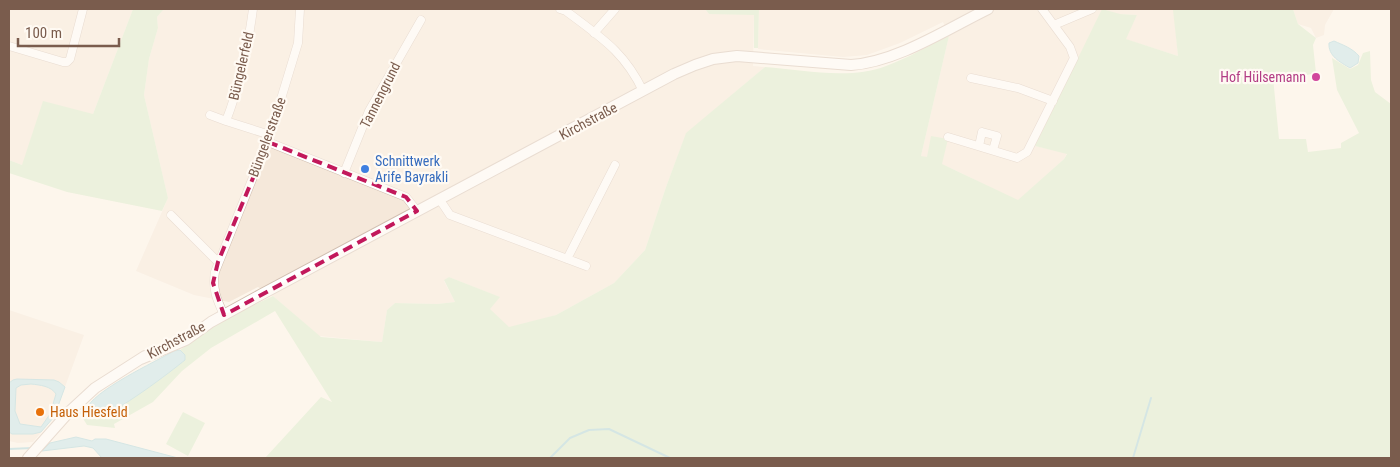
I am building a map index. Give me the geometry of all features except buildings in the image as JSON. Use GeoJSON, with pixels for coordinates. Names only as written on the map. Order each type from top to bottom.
{"type":"FeatureCollection","features":[{"type":"Feature","properties":{"kind":"street"},"geometry":{"type":"LineString","coordinates":[[9,46],[67,62],[70,59],[83,9]]}},
{"type":"Feature","properties":{"kind":"street","name":"Büngelerfeld"},"geometry":{"type":"LineString","coordinates":[[226,121],[234,100],[248,39],[252,9]]}},
{"type":"Feature","properties":{"kind":"street","name":"Büngelerstraße"},"geometry":{"type":"LineString","coordinates":[[224,315],[213,283],[218,262],[269,139],[298,43],[300,9]]}},
{"type":"Feature","properties":{"kind":"street"},"geometry":{"type":"LineString","coordinates":[[560,9],[566,11],[614,48],[634,72],[643,91]]}},
{"type":"Feature","properties":{"kind":"street"},"geometry":{"type":"LineString","coordinates":[[594,33],[615,9]]}},
{"type":"Feature","properties":{"kind":"street","name":"Kirchstraße"},"geometry":{"type":"LineString","coordinates":[[30,456],[68,412],[95,388],[141,359],[186,340],[211,322],[695,64],[737,56],[851,65],[873,62],[903,52],[988,9]]}},
{"type":"Feature","properties":{"kind":"street"},"geometry":{"type":"LineString","coordinates":[[948,137],[1017,158],[1027,152],[1074,58],[1070,47],[1042,9]]}},
{"type":"Feature","properties":{"kind":"street"},"geometry":{"type":"LineString","coordinates":[[1054,25],[1092,9]]}},
{"type":"Feature","properties":{"kind":"street","name":"Tannengrund"},"geometry":{"type":"LineString","coordinates":[[344,173],[368,111],[422,20]]}},
{"type":"Feature","properties":{"kind":"street"},"geometry":{"type":"LineString","coordinates":[[971,78],[1018,88],[1045,96],[1053,101]]}},
{"type":"Feature","properties":{"kind":"street"},"geometry":{"type":"LineString","coordinates":[[210,115],[344,173],[406,197],[417,211]]}},
{"type":"Feature","properties":{"kind":"street"},"geometry":{"type":"LineString","coordinates":[[979,146],[982,132],[997,136],[993,150]]}},
{"type":"Feature","properties":{"kind":"street"},"geometry":{"type":"LineString","coordinates":[[568,259],[614,164]]}},
{"type":"Feature","properties":{"kind":"street"},"geometry":{"type":"LineString","coordinates":[[440,200],[450,215],[586,266]]}},
{"type":"Feature","properties":{"kind":"street"},"geometry":{"type":"LineString","coordinates":[[171,216],[218,262]]}},
{"type":"Feature","properties":{"kind":"highlighted area"},"geometry":{"type":"Polygon","coordinates":[[[268,142],[406,197],[417,211],[303,273],[224,315],[213,283],[218,262],[268,142]]]}},
{"type":"Feature","properties":{"kind":"shaded area"},"geometry":{"type":"Polygon","coordinates":[[[9,9],[133,9],[93,114],[22,165],[9,160],[9,9]]]}},
{"type":"Feature","properties":{"kind":"shaded area"},"geometry":{"type":"Polygon","coordinates":[[[164,9],[705,9],[709,14],[754,14],[753,66],[765,67],[686,134],[645,250],[614,283],[556,315],[505,331],[508,327],[489,309],[499,297],[449,277],[444,281],[455,302],[437,304],[395,303],[387,310],[382,342],[319,336],[273,296],[258,287],[229,302],[194,295],[136,271],[168,198],[144,95],[149,59],[158,28],[157,17],[164,9]]]}},
{"type":"Feature","properties":{"kind":"shaded area"},"geometry":{"type":"Polygon","coordinates":[[[759,9],[1177,9],[1174,11],[1178,56],[1125,39],[1137,15],[1120,14],[1035,146],[1067,153],[1064,159],[1018,201],[957,171],[921,156],[949,36],[943,22],[900,43],[867,55],[843,57],[758,49],[759,9]]]}},
{"type":"Feature","properties":{"kind":"shaded area"},"geometry":{"type":"Polygon","coordinates":[[[1293,9],[1334,9],[1325,25],[1324,35],[1316,38],[1311,28],[1298,24],[1293,9]]]}},
{"type":"Feature","properties":{"kind":"shaded area"},"geometry":{"type":"Polygon","coordinates":[[[9,310],[84,335],[54,417],[33,442],[18,443],[9,441],[9,310]]]}},
{"type":"Feature","properties":{"kind":"green space"},"geometry":{"type":"Polygon","coordinates":[[[133,9],[164,9],[157,17],[158,28],[149,59],[144,95],[168,198],[162,211],[67,192],[9,173],[9,160],[22,165],[43,101],[93,114],[133,9]]]}},
{"type":"Feature","properties":{"kind":"green space"},"geometry":{"type":"Polygon","coordinates":[[[705,9],[759,9],[758,48],[754,48],[754,15],[709,14],[705,9]]]}},
{"type":"Feature","properties":{"kind":"green space"},"geometry":{"type":"Polygon","coordinates":[[[1102,9],[1120,14],[1137,15],[1126,39],[1178,56],[1173,10],[1293,9],[1298,24],[1316,38],[1313,45],[1316,73],[1298,77],[1296,71],[1273,77],[1279,139],[1306,139],[1308,152],[1341,148],[1341,143],[1359,133],[1337,90],[1332,58],[1350,69],[1358,65],[1363,53],[1370,51],[1371,80],[1375,92],[1391,104],[1391,458],[265,458],[321,397],[332,402],[275,311],[211,348],[182,371],[153,402],[114,424],[115,428],[87,425],[79,412],[86,408],[86,410],[185,355],[180,350],[225,319],[273,296],[321,337],[382,342],[387,310],[395,303],[437,304],[455,302],[444,280],[449,277],[500,297],[490,309],[509,327],[556,315],[614,283],[645,250],[686,133],[765,67],[826,73],[872,70],[902,59],[949,36],[921,156],[927,157],[931,136],[948,139],[942,164],[1018,200],[1064,159],[1067,154],[1035,146],[1102,9]]]}},
{"type":"Feature","properties":{"kind":"green space"},"geometry":{"type":"Polygon","coordinates":[[[183,412],[205,423],[188,456],[166,444],[183,412]]]}},
{"type":"Feature","properties":{"kind":"water"},"geometry":{"type":"Polygon","coordinates":[[[1334,41],[1356,53],[1359,56],[1358,63],[1350,68],[1335,58],[1329,48],[1329,43],[1334,41]]]}},
{"type":"Feature","properties":{"kind":"water"},"geometry":{"type":"Polygon","coordinates":[[[180,350],[185,355],[185,360],[129,401],[100,415],[86,410],[91,402],[111,386],[139,369],[174,351],[180,350]]]}},
{"type":"Feature","properties":{"kind":"water"},"geometry":{"type":"Polygon","coordinates":[[[13,380],[54,380],[65,387],[54,417],[41,432],[12,434],[9,432],[9,383],[13,380]],[[21,385],[16,388],[15,411],[20,424],[41,427],[50,414],[56,394],[42,385],[21,385]]]}},
{"type":"Feature","properties":{"kind":"water"},"geometry":{"type":"Polygon","coordinates":[[[76,437],[92,441],[95,439],[106,439],[178,458],[102,458],[93,448],[84,446],[42,451],[50,443],[76,437]]]}},
{"type":"Feature","properties":{"kind":"waterway"},"geometry":{"type":"LineString","coordinates":[[1133,458],[1151,398]]}},
{"type":"Feature","properties":{"kind":"waterway"},"geometry":{"type":"LineString","coordinates":[[550,458],[570,438],[589,430],[609,429],[670,458]]}},
{"type":"Feature","properties":{"kind":"waterway"},"geometry":{"type":"LineString","coordinates":[[9,449],[32,448]]}},
{"type":"Feature","properties":{"kind":"place","name":"Hof Hülsemann"},"geometry":{"type":"Point","coordinates":[1316,77]}},
{"type":"Feature","properties":{"kind":"place","name":"Schnittwerk Arife Bayrakli"},"geometry":{"type":"Point","coordinates":[365,169]}},
{"type":"Feature","properties":{"kind":"place","name":"Haus Hiesfeld"},"geometry":{"type":"Point","coordinates":[40,412]}}]}
